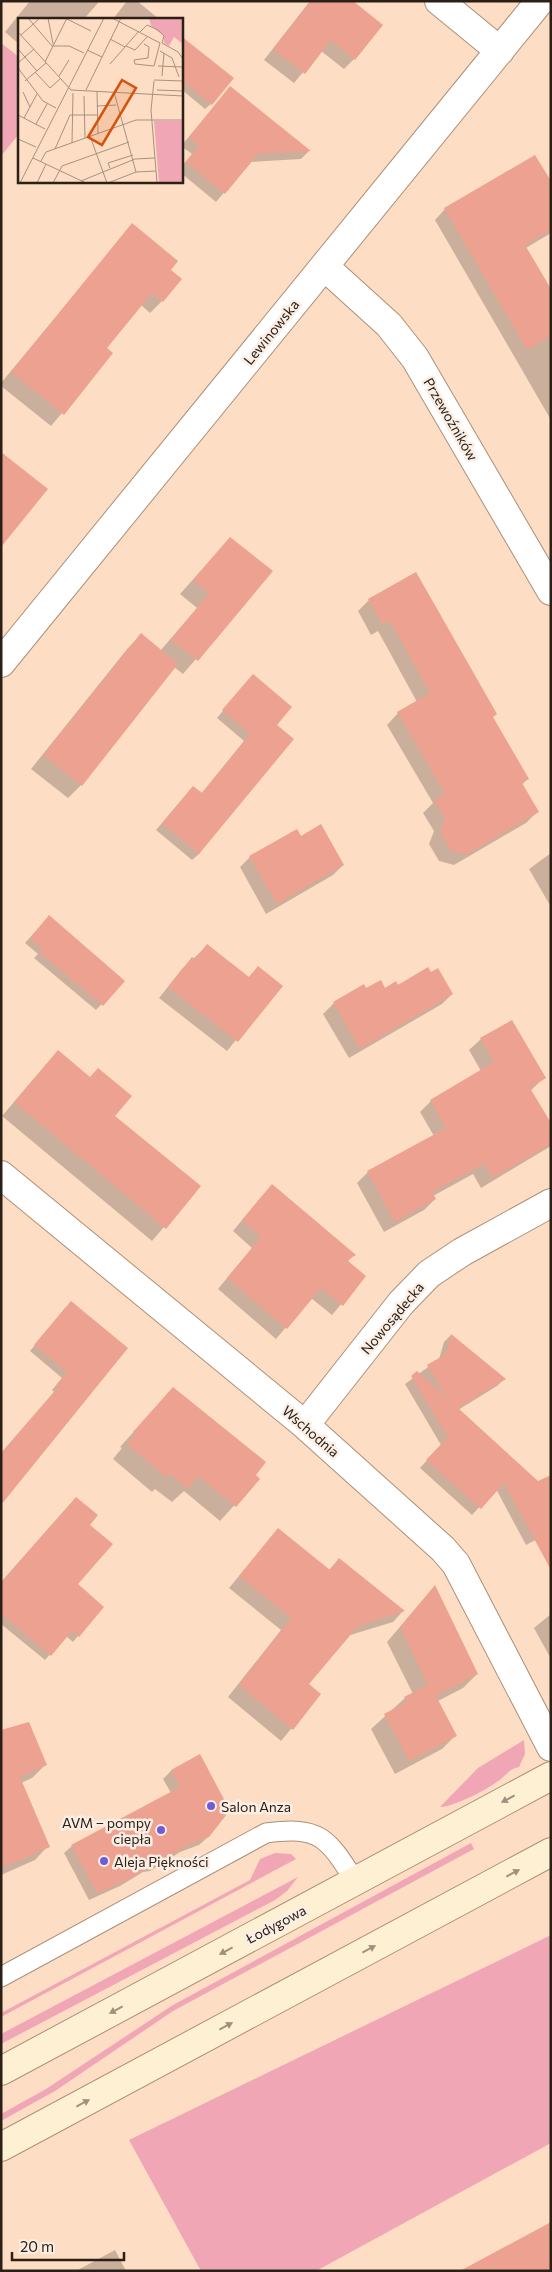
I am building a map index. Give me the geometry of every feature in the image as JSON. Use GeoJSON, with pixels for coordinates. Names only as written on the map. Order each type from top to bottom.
{"type":"FeatureCollection","features":[{"type":"Feature","properties":{"kind":"main road","name":"Łodygowa"},"geometry":{"type":"LineString","coordinates":[[1,2071],[551,1776]]}},
{"type":"Feature","properties":{"kind":"main road"},"geometry":{"type":"LineString","coordinates":[[1,2147],[551,1852]]}},
{"type":"Feature","properties":{"kind":"street"},"geometry":{"type":"LineString","coordinates":[[439,1],[500,51]]}},
{"type":"Feature","properties":{"kind":"street","name":"Lewinowska"},"geometry":{"type":"LineString","coordinates":[[1,663],[540,1]]}},
{"type":"Feature","properties":{"kind":"street","name":"Przewoźników"},"geometry":{"type":"LineString","coordinates":[[325,267],[390,325],[415,358],[551,591]]}},
{"type":"Feature","properties":{"kind":"street","name":"Wschodnia"},"geometry":{"type":"LineString","coordinates":[[1,1175],[305,1425],[413,1521],[456,1564],[551,1747]]}},
{"type":"Feature","properties":{"kind":"street","name":"Nowosądecka"},"geometry":{"type":"LineString","coordinates":[[305,1425],[401,1304],[429,1274],[462,1252],[551,1203]]}},
{"type":"Feature","properties":{"kind":"lane"},"geometry":{"type":"LineString","coordinates":[[1,1977],[266,1833],[290,1830],[313,1832],[327,1841],[355,1881]]}},
{"type":"Feature","properties":{"kind":"shaded area"},"geometry":{"type":"Polygon","coordinates":[[[1,43],[18,56],[18,135],[1,156],[1,43]]]}},
{"type":"Feature","properties":{"kind":"shaded area"},"geometry":{"type":"Polygon","coordinates":[[[524,1740],[525,1754],[519,1767],[511,1770],[481,1792],[455,1804],[440,1807],[478,1768],[524,1740]]]}},
{"type":"Feature","properties":{"kind":"shaded area"},"geometry":{"type":"Polygon","coordinates":[[[471,1843],[474,1849],[173,2011],[55,2091],[1,2121],[1,2114],[46,2089],[173,2005],[471,1843]]]}},
{"type":"Feature","properties":{"kind":"shaded area"},"geometry":{"type":"Polygon","coordinates":[[[275,1853],[291,1854],[296,1859],[1,2017],[1,2013],[250,1880],[260,1859],[275,1853]]]}},
{"type":"Feature","properties":{"kind":"shaded area"},"geometry":{"type":"Polygon","coordinates":[[[298,1877],[287,1891],[275,1900],[1,2044],[1,2034],[298,1877]]]}},
{"type":"Feature","properties":{"kind":"shaded area"},"geometry":{"type":"Polygon","coordinates":[[[551,1935],[551,2143],[316,2271],[201,2271],[129,2140],[551,1935]]]}},
{"type":"Feature","properties":{"kind":"building"},"geometry":{"type":"Polygon","coordinates":[[[311,1],[353,1],[383,25],[355,60],[331,40],[305,74],[273,49],[311,1]]]}},
{"type":"Feature","properties":{"kind":"building"},"geometry":{"type":"Polygon","coordinates":[[[182,37],[234,78],[212,105],[182,81],[182,37]]]}},
{"type":"Feature","properties":{"kind":"building"},"geometry":{"type":"Polygon","coordinates":[[[230,86],[311,151],[258,154],[225,194],[186,162],[199,145],[189,137],[230,86]]]}},
{"type":"Feature","properties":{"kind":"building"},"geometry":{"type":"Polygon","coordinates":[[[535,155],[551,181],[551,230],[525,245],[551,289],[551,336],[527,350],[444,208],[535,155]]]}},
{"type":"Feature","properties":{"kind":"building"},"geometry":{"type":"Polygon","coordinates":[[[132,223],[178,261],[171,270],[182,279],[163,302],[152,293],[107,348],[113,353],[64,415],[11,372],[132,223]]]}},
{"type":"Feature","properties":{"kind":"building"},"geometry":{"type":"Polygon","coordinates":[[[1,452],[48,489],[1,547],[1,452]]]}},
{"type":"Feature","properties":{"kind":"building"},"geometry":{"type":"Polygon","coordinates":[[[230,537],[273,571],[198,661],[171,640],[209,593],[193,580],[230,537]]]}},
{"type":"Feature","properties":{"kind":"building"},"geometry":{"type":"Polygon","coordinates":[[[416,572],[497,714],[493,717],[529,779],[522,783],[539,812],[466,855],[450,850],[440,832],[445,819],[434,800],[445,794],[397,712],[430,693],[390,621],[383,625],[368,599],[416,572]]]}},
{"type":"Feature","properties":{"kind":"building"},"geometry":{"type":"Polygon","coordinates":[[[141,633],[178,664],[82,786],[43,755],[141,633]]]}},
{"type":"Feature","properties":{"kind":"building"},"geometry":{"type":"Polygon","coordinates":[[[253,674],[292,707],[277,725],[294,739],[199,854],[162,823],[193,786],[202,793],[250,734],[222,710],[253,674]]]}},
{"type":"Feature","properties":{"kind":"building"},"geometry":{"type":"Polygon","coordinates":[[[321,824],[344,865],[277,904],[249,856],[297,829],[301,836],[321,824]]]}},
{"type":"Feature","properties":{"kind":"building"},"geometry":{"type":"Polygon","coordinates":[[[49,915],[125,981],[103,1006],[39,952],[42,948],[30,938],[49,915]]]}},
{"type":"Feature","properties":{"kind":"building"},"geometry":{"type":"Polygon","coordinates":[[[207,944],[249,977],[258,966],[283,986],[238,1042],[168,987],[192,957],[195,959],[207,944]]]}},
{"type":"Feature","properties":{"kind":"building"},"geometry":{"type":"Polygon","coordinates":[[[428,967],[431,972],[438,968],[453,994],[360,1049],[333,1002],[364,984],[366,988],[381,980],[385,988],[396,981],[398,985],[428,967]]]}},
{"type":"Feature","properties":{"kind":"building"},"geometry":{"type":"Polygon","coordinates":[[[512,1020],[546,1078],[530,1088],[551,1123],[551,1144],[493,1178],[484,1164],[432,1192],[436,1199],[395,1222],[367,1171],[446,1128],[430,1100],[494,1062],[480,1038],[512,1020]]]}},
{"type":"Feature","properties":{"kind":"building"},"geometry":{"type":"Polygon","coordinates":[[[58,1050],[90,1077],[98,1068],[132,1096],[115,1116],[201,1186],[166,1229],[14,1102],[58,1050]]]}},
{"type":"Feature","properties":{"kind":"building"},"geometry":{"type":"Polygon","coordinates":[[[272,1184],[356,1255],[347,1260],[366,1276],[343,1306],[321,1288],[287,1329],[227,1278],[261,1237],[242,1220],[272,1184]]]}},
{"type":"Feature","properties":{"kind":"building"},"geometry":{"type":"Polygon","coordinates":[[[71,1301],[128,1348],[1,1505],[1,1453],[59,1386],[57,1384],[67,1372],[34,1345],[71,1301]]]}},
{"type":"Feature","properties":{"kind":"building"},"geometry":{"type":"Polygon","coordinates":[[[451,1334],[506,1379],[458,1408],[538,1481],[551,1475],[551,1570],[504,1483],[481,1509],[426,1460],[448,1437],[411,1376],[417,1371],[446,1397],[427,1365],[446,1354],[451,1334]]]}},
{"type":"Feature","properties":{"kind":"building"},"geometry":{"type":"Polygon","coordinates":[[[173,1387],[266,1462],[256,1475],[260,1479],[236,1507],[198,1476],[188,1489],[170,1474],[167,1478],[127,1444],[136,1433],[133,1432],[173,1387]]]}},
{"type":"Feature","properties":{"kind":"building"},"geometry":{"type":"Polygon","coordinates":[[[76,1497],[98,1515],[90,1525],[113,1544],[78,1584],[104,1607],[79,1637],[72,1631],[51,1656],[1,1614],[1,1582],[76,1497]]]}},
{"type":"Feature","properties":{"kind":"building"},"geometry":{"type":"Polygon","coordinates":[[[278,1528],[330,1570],[339,1558],[405,1611],[358,1626],[309,1684],[321,1694],[293,1730],[239,1685],[291,1618],[239,1576],[278,1528]]]}},
{"type":"Feature","properties":{"kind":"building"},"geometry":{"type":"Polygon","coordinates":[[[435,1585],[478,1674],[436,1696],[457,1736],[409,1761],[384,1714],[407,1702],[404,1697],[428,1685],[400,1627],[435,1585]]]}},
{"type":"Feature","properties":{"kind":"building"},"geometry":{"type":"Polygon","coordinates":[[[29,1722],[47,1765],[20,1777],[50,1847],[1,1868],[1,1730],[29,1722]]]}},
{"type":"Feature","properties":{"kind":"building"},"geometry":{"type":"Polygon","coordinates":[[[200,1754],[226,1803],[227,1814],[209,1837],[189,1844],[129,1879],[97,1893],[71,1845],[180,1787],[171,1770],[200,1754]]]}},
{"type":"Feature","properties":{"kind":"building"},"geometry":{"type":"Polygon","coordinates":[[[551,2222],[551,2271],[460,2271],[551,2222]]]}},
{"type":"Feature","properties":{"kind":"place","name":"Salon Anza"},"geometry":{"type":"Point","coordinates":[211,1806]}},
{"type":"Feature","properties":{"kind":"place","name":"AVM – pompy ciepła"},"geometry":{"type":"Point","coordinates":[161,1830]}},
{"type":"Feature","properties":{"kind":"place","name":"Aleja Piękności"},"geometry":{"type":"Point","coordinates":[104,1861]}}]}
